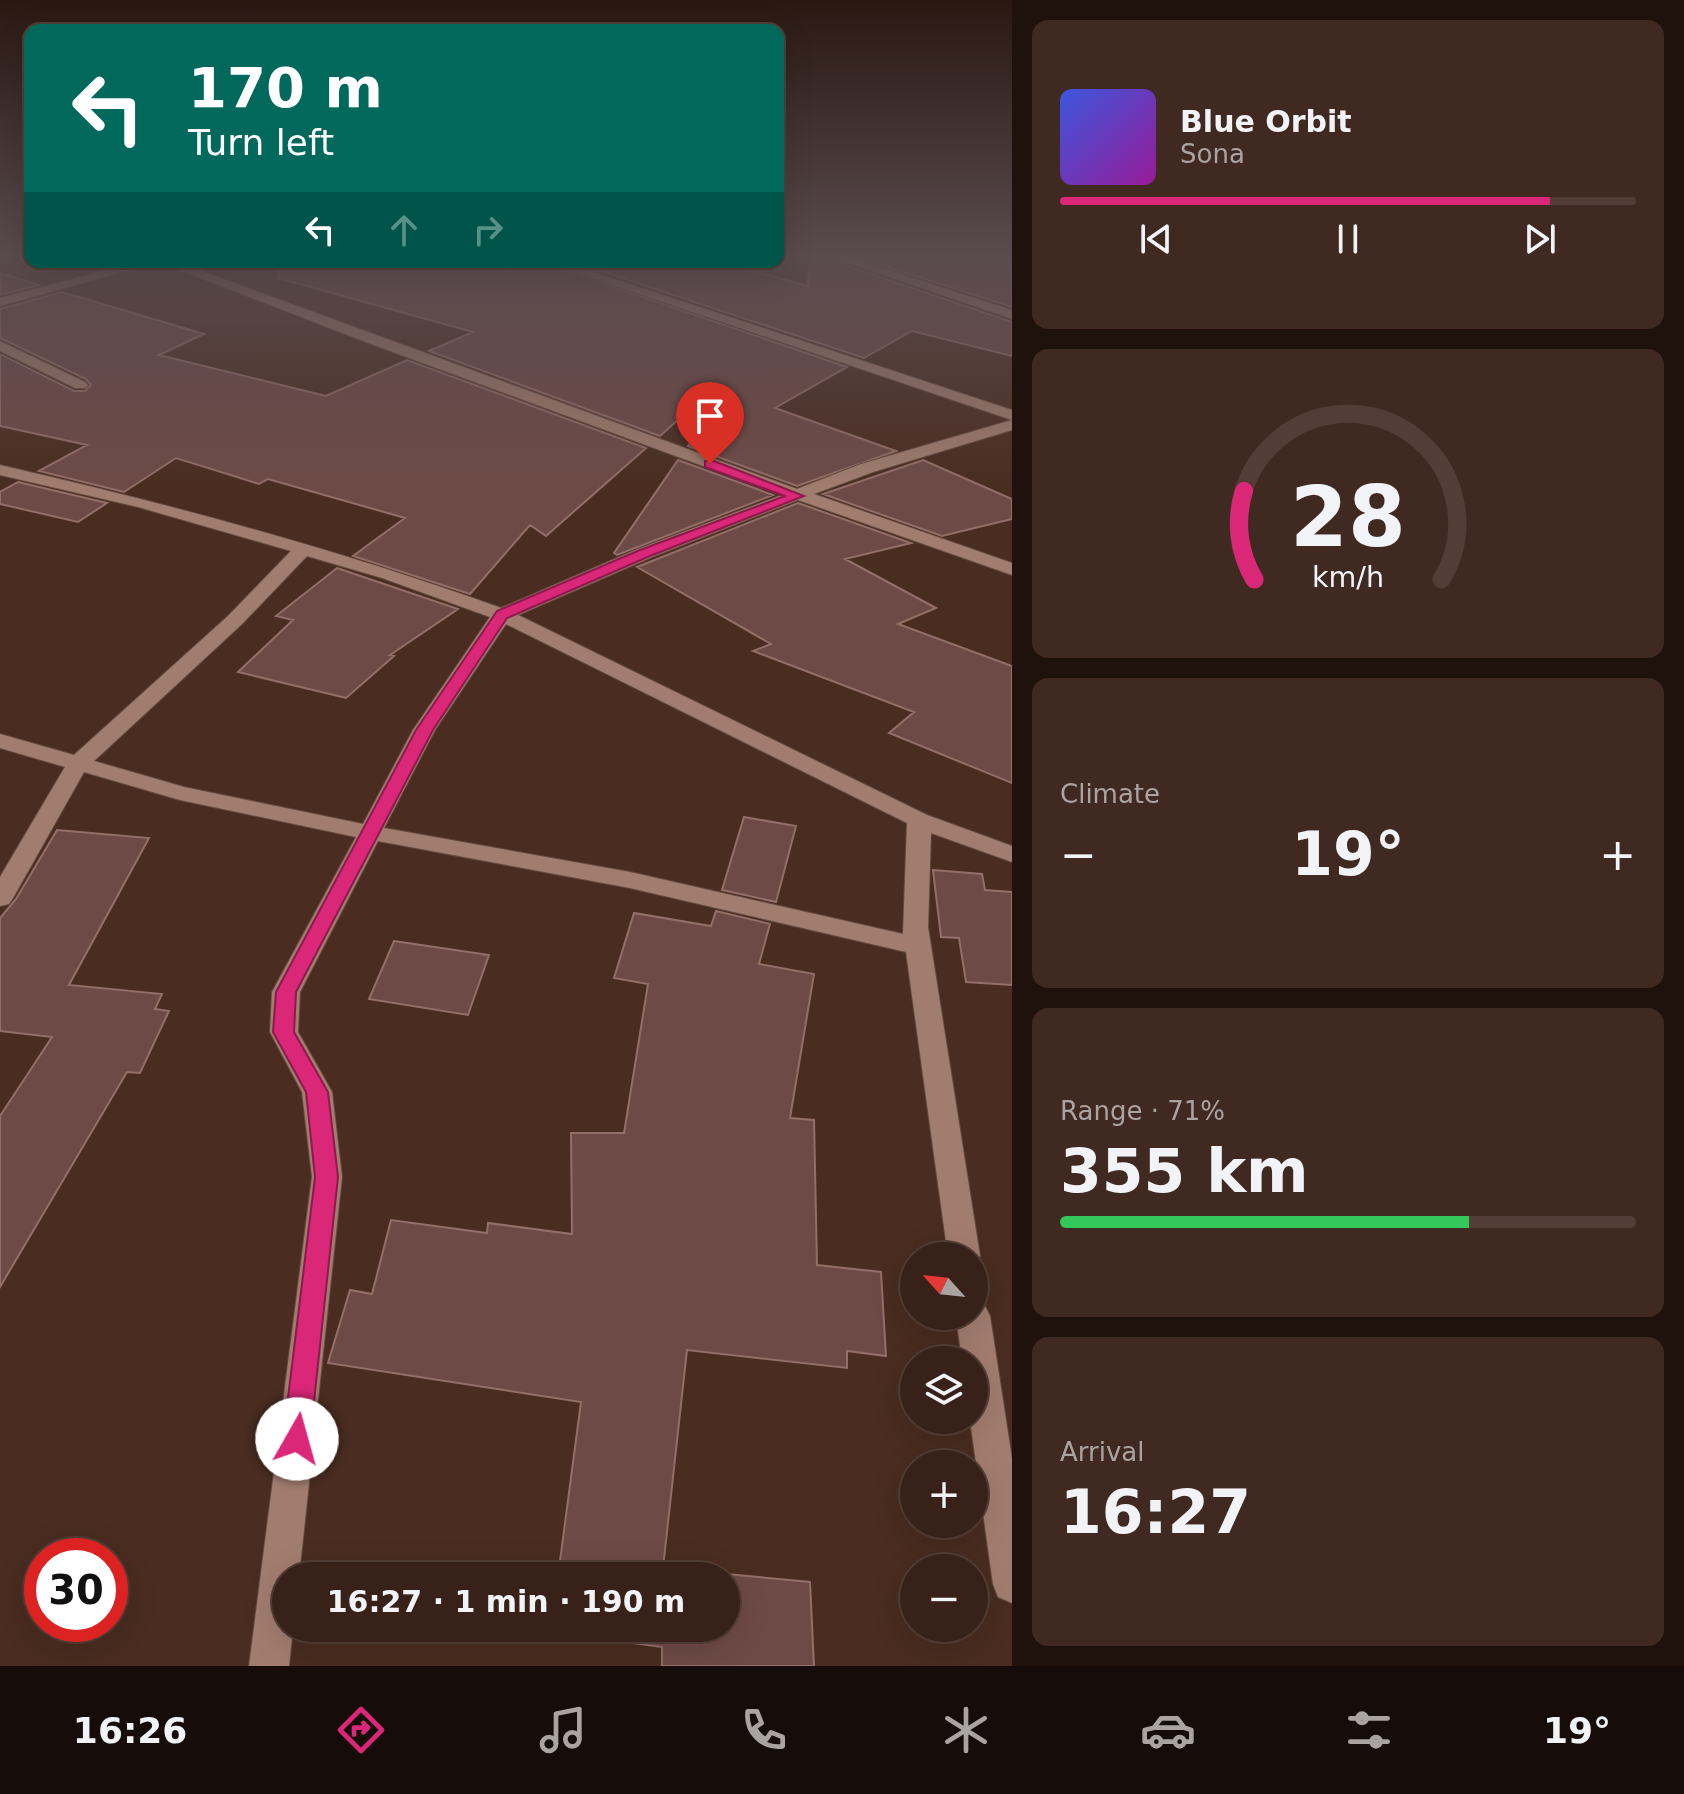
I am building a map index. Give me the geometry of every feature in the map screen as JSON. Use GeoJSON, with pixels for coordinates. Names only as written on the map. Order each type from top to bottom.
{"type":"FeatureCollection","features":[{"type":"Feature","properties":{"kind":"street"},"geometry":{"type":"LineString","coordinates":[[357,335],[797,496],[1012,569]]}},
{"type":"Feature","properties":{"kind":"street"},"geometry":{"type":"LineString","coordinates":[[770,335],[1012,415]]}},
{"type":"Feature","properties":{"kind":"street"},"geometry":{"type":"LineString","coordinates":[[0,345],[80,385]]}},
{"type":"Feature","properties":{"kind":"street"},"geometry":{"type":"LineString","coordinates":[[269,1666],[327,1177],[317,1092],[284,1032],[286,992],[424,730],[502,615],[645,553],[867,468],[1012,425]]}},
{"type":"Feature","properties":{"kind":"street"},"geometry":{"type":"LineString","coordinates":[[0,470],[142,503],[303,549],[389,574],[502,615],[919,820],[1012,855]]}},
{"type":"Feature","properties":{"kind":"street"},"geometry":{"type":"LineString","coordinates":[[0,898],[77,765],[235,620],[303,549]]}},
{"type":"Feature","properties":{"kind":"street"},"geometry":{"type":"LineString","coordinates":[[0,741],[180,793],[368,832],[630,880],[918,946]]}},
{"type":"Feature","properties":{"kind":"street"},"geometry":{"type":"LineString","coordinates":[[919,820],[915,927],[962,1242]]}},
{"type":"Feature","properties":{"kind":"street"},"geometry":{"type":"LineString","coordinates":[[975,1330],[1012,1584]]}},
{"type":"Feature","properties":{"kind":"building"},"geometry":{"type":"Polygon","coordinates":[[[0,335],[202,335],[159,355],[326,396],[407,360],[646,448],[546,536],[530,525],[470,594],[353,556],[405,518],[268,479],[259,484],[176,458],[124,492],[39,471],[87,445],[0,426],[0,354],[74,391],[85,391],[91,385],[86,379],[0,338],[0,335]]]}},
{"type":"Feature","properties":{"kind":"building"},"geometry":{"type":"Polygon","coordinates":[[[467,335],[753,335],[847,367],[775,408],[896,451],[797,486],[688,446],[714,407],[703,397],[660,436],[429,351],[467,335]]]}},
{"type":"Feature","properties":{"kind":"building"},"geometry":{"type":"Polygon","coordinates":[[[794,335],[905,335],[864,358],[794,335]]]}},
{"type":"Feature","properties":{"kind":"building"},"geometry":{"type":"Polygon","coordinates":[[[927,335],[1012,335],[1012,356],[927,335]]]}},
{"type":"Feature","properties":{"kind":"building"},"geometry":{"type":"Polygon","coordinates":[[[678,460],[773,495],[617,555],[614,553],[678,460]]]}},
{"type":"Feature","properties":{"kind":"building"},"geometry":{"type":"Polygon","coordinates":[[[923,460],[1012,499],[1012,519],[942,536],[823,494],[923,460]]]}},
{"type":"Feature","properties":{"kind":"building"},"geometry":{"type":"Polygon","coordinates":[[[18,482],[107,503],[78,522],[0,504],[0,492],[18,482]]]}},
{"type":"Feature","properties":{"kind":"building"},"geometry":{"type":"Polygon","coordinates":[[[798,503],[911,543],[845,559],[936,608],[898,624],[1012,666],[1012,783],[889,733],[914,712],[753,651],[771,644],[637,567],[798,503]]]}},
{"type":"Feature","properties":{"kind":"building"},"geometry":{"type":"Polygon","coordinates":[[[337,568],[458,609],[390,655],[394,656],[346,698],[238,672],[293,620],[276,616],[337,568]]]}},
{"type":"Feature","properties":{"kind":"building"},"geometry":{"type":"Polygon","coordinates":[[[744,817],[796,826],[776,902],[722,890],[744,817]]]}},
{"type":"Feature","properties":{"kind":"building"},"geometry":{"type":"Polygon","coordinates":[[[57,830],[149,838],[69,985],[162,994],[155,1009],[169,1011],[140,1073],[127,1072],[0,1287],[0,1116],[52,1037],[0,1031],[0,918],[16,899],[57,830]]]}},
{"type":"Feature","properties":{"kind":"building"},"geometry":{"type":"Polygon","coordinates":[[[933,870],[982,874],[985,890],[1012,892],[1012,985],[966,982],[959,938],[941,937],[933,870]]]}},
{"type":"Feature","properties":{"kind":"building"},"geometry":{"type":"Polygon","coordinates":[[[716,911],[770,924],[759,964],[814,974],[790,1118],[814,1120],[817,1265],[881,1272],[886,1356],[847,1351],[847,1368],[687,1350],[664,1562],[560,1562],[581,1402],[328,1363],[350,1290],[372,1294],[391,1220],[487,1233],[488,1223],[572,1234],[571,1133],[624,1133],[648,984],[614,978],[634,913],[711,926],[716,911]]]}},
{"type":"Feature","properties":{"kind":"building"},"geometry":{"type":"Polygon","coordinates":[[[394,941],[489,955],[468,1015],[369,999],[394,941]]]}},
{"type":"Feature","properties":{"kind":"building"},"geometry":{"type":"Polygon","coordinates":[[[740,1575],[810,1582],[814,1666],[662,1666],[662,1647],[625,1642],[740,1642],[740,1575]]]}},
{"type":"Feature","properties":{"kind":"route"},"geometry":{"type":"LineString","coordinates":[[297,1439],[327,1177],[317,1092],[284,1032],[286,992],[424,730],[457,677],[502,615],[645,553],[797,496],[710,464]]}}]}
